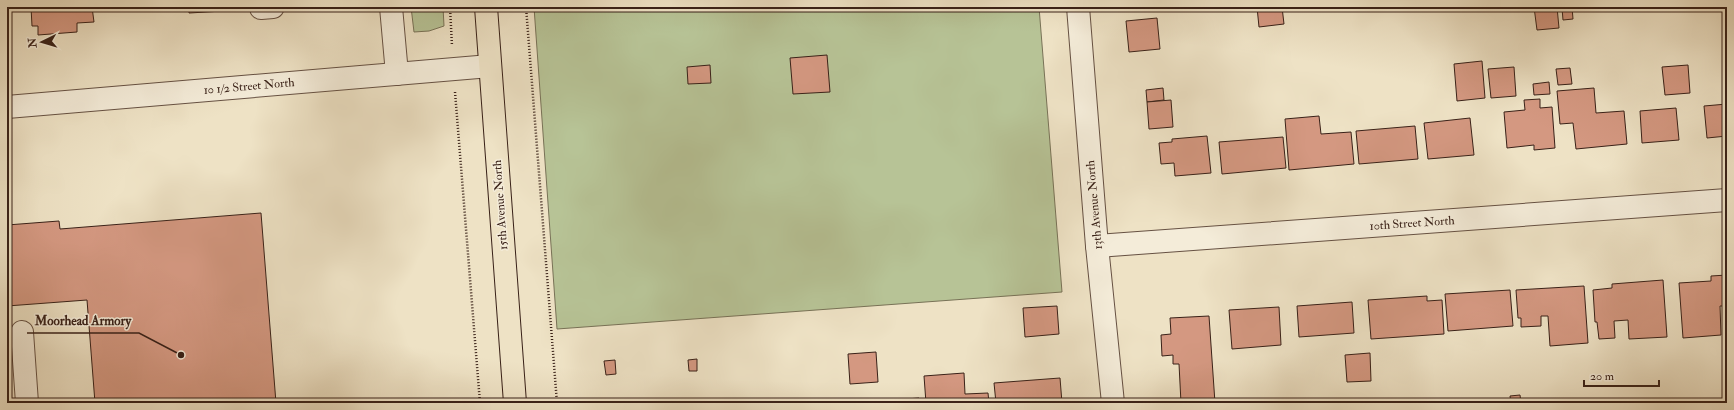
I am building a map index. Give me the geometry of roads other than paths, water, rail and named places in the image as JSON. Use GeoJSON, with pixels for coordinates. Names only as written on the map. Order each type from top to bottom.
{"type":"FeatureCollection","features":[{"type":"Feature","properties":{"kind":"main road","name":"15th Avenue North"},"geometry":{"type":"LineString","coordinates":[[486,7],[515,403]]}},
{"type":"Feature","properties":{"kind":"street"},"geometry":{"type":"LineString","coordinates":[[391,7],[397,74]]}},
{"type":"Feature","properties":{"kind":"street","name":"13th Avenue North"},"geometry":{"type":"LineString","coordinates":[[1078,7],[1097,246],[1113,403]]}},
{"type":"Feature","properties":{"kind":"street","name":"10 1/2 Street North"},"geometry":{"type":"LineString","coordinates":[[7,107],[490,66]]}},
{"type":"Feature","properties":{"kind":"street","name":"10th Street North"},"geometry":{"type":"LineString","coordinates":[[1097,246],[1727,200]]}},
{"type":"Feature","properties":{"kind":"street"},"geometry":{"type":"LineString","coordinates":[[22,332],[27,403]]}},
{"type":"Feature","properties":{"kind":"place","name":"Moorhead Armory"},"geometry":{"type":"Point","coordinates":[181,355]}}]}
